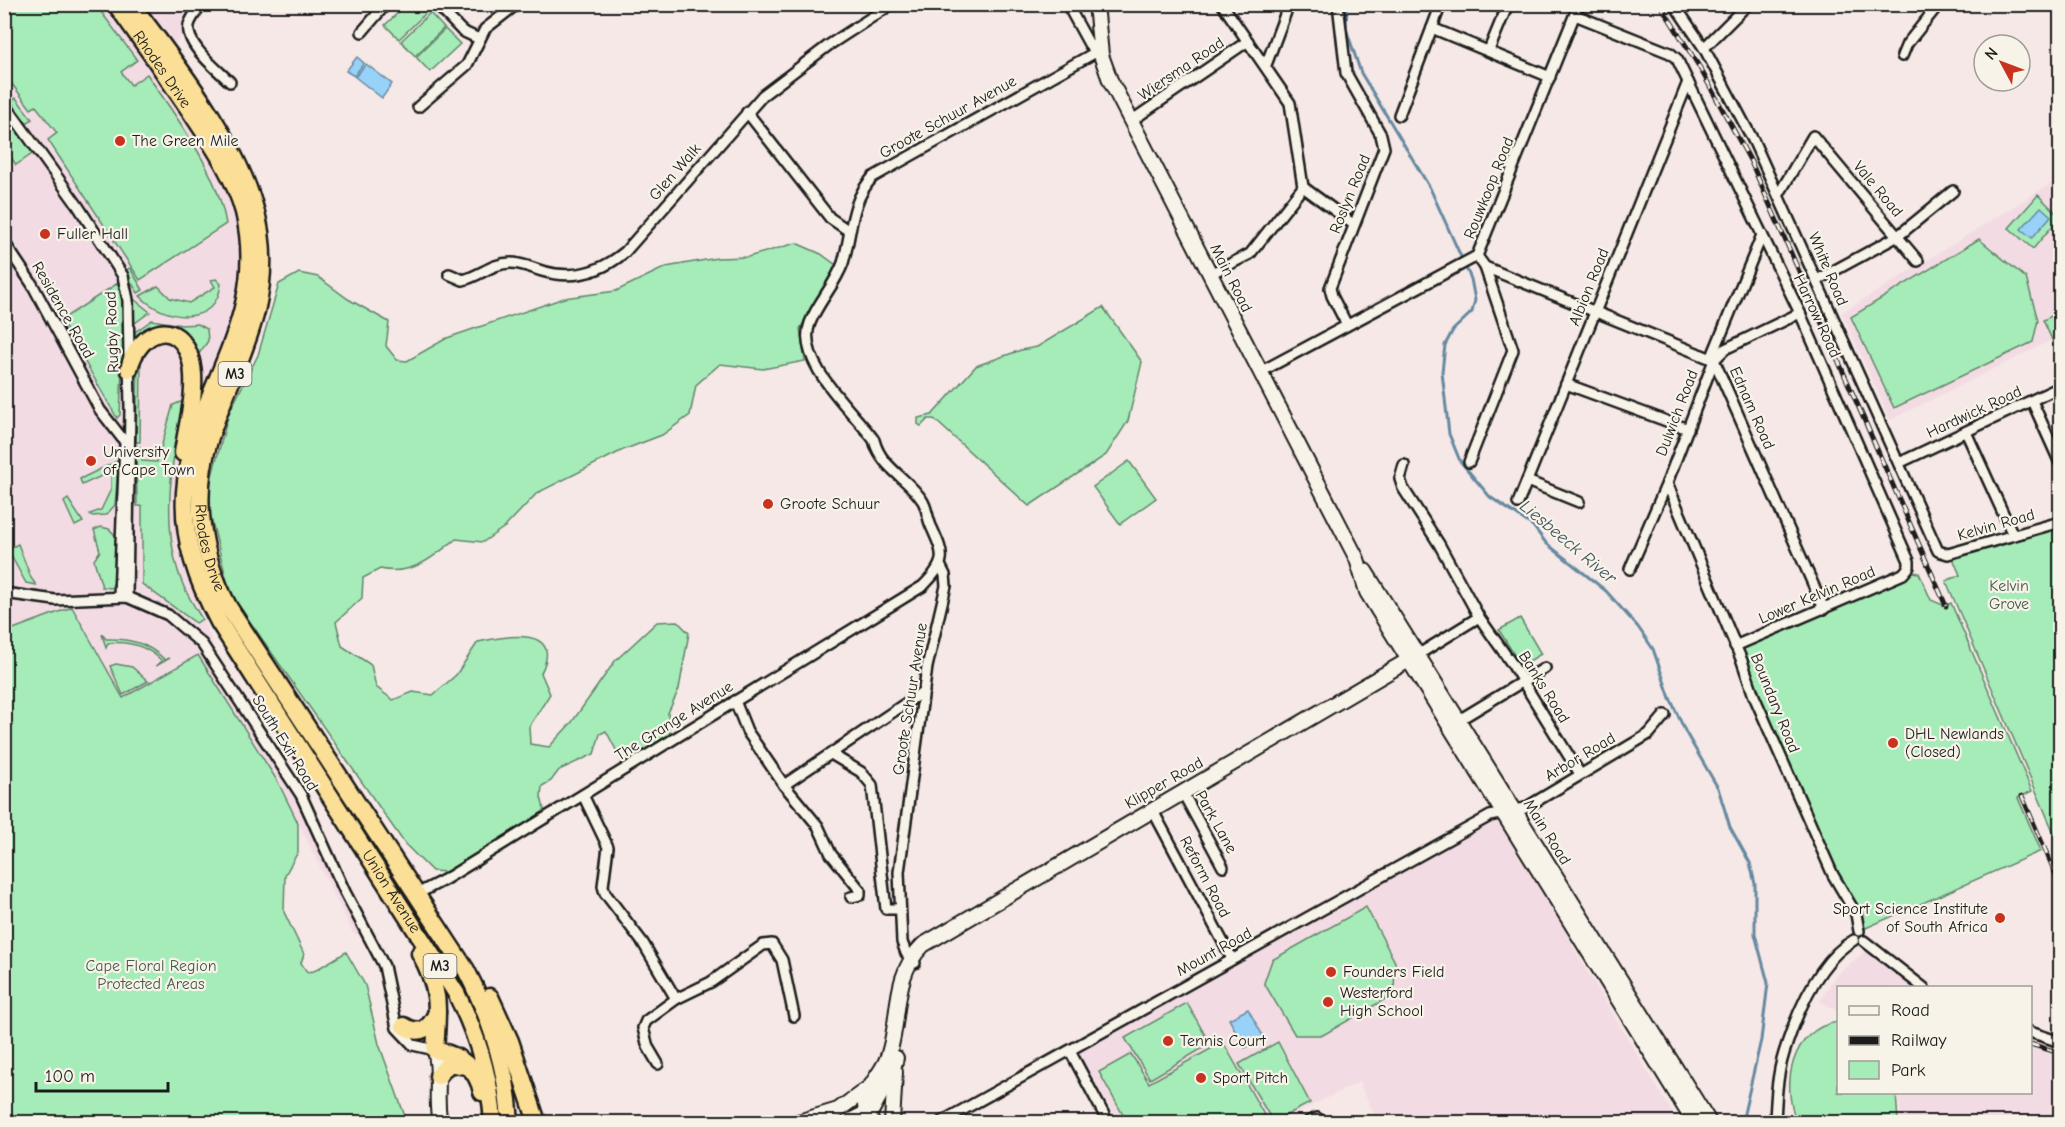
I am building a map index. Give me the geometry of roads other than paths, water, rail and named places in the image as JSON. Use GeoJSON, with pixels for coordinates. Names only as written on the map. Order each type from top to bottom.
{"type":"FeatureCollection","features":[{"type":"Feature","properties":{"kind":"highway","name":"Rhodes Drive"},"geometry":{"type":"LineString","coordinates":[[116,4],[215,148],[235,185],[244,213],[249,259],[244,308],[234,344],[192,448],[185,491],[186,534],[193,566],[219,622],[350,826]]}},
{"type":"Feature","properties":{"kind":"highway","name":"Rhodes Drive"},"geometry":{"type":"LineString","coordinates":[[131,4],[170,57],[229,147],[248,188],[260,232],[262,272],[257,313],[250,338],[211,436],[201,477],[201,521],[214,578],[229,608],[418,895]]}},
{"type":"Feature","properties":{"kind":"highway"},"geometry":{"type":"LineString","coordinates":[[129,369],[137,347],[145,338],[157,333],[171,334],[178,339],[190,360],[192,376],[177,491],[177,518],[183,557],[192,585],[200,602],[219,622]]}},
{"type":"Feature","properties":{"kind":"highway"},"geometry":{"type":"LineString","coordinates":[[350,826],[377,884],[431,974],[438,1011],[435,1050],[456,1056],[472,1069],[482,1089],[486,1122]]}},
{"type":"Feature","properties":{"kind":"highway","name":"Union Avenue"},"geometry":{"type":"LineString","coordinates":[[350,826],[463,1006],[484,1064],[493,1122]]}},
{"type":"Feature","properties":{"kind":"highway"},"geometry":{"type":"LineString","coordinates":[[418,895],[448,930],[492,1001],[514,1050],[535,1119]]}},
{"type":"Feature","properties":{"kind":"highway","name":"Union Avenue"},"geometry":{"type":"LineString","coordinates":[[418,895],[466,970],[485,1011],[502,1064],[510,1122]]}},
{"type":"Feature","properties":{"kind":"highway"},"geometry":{"type":"LineString","coordinates":[[404,1026],[413,1031],[422,1031],[430,1025],[438,1011]]}},
{"type":"Feature","properties":{"kind":"highway"},"geometry":{"type":"LineString","coordinates":[[438,1076],[446,1065],[452,1062],[472,1069]]}},
{"type":"Feature","properties":{"kind":"main road","name":"Main Road"},"geometry":{"type":"LineString","coordinates":[[1096,4],[1099,53],[1110,80],[1357,559],[1694,1122]]}},
{"type":"Feature","properties":{"kind":"main road","name":"Main Road"},"geometry":{"type":"LineString","coordinates":[[1414,657],[1459,720],[1509,813],[1709,1122]]}},
{"type":"Feature","properties":{"kind":"main road","name":"Klipper Road"},"geometry":{"type":"LineString","coordinates":[[869,1114],[866,1098],[889,1054],[898,991],[913,962],[937,935],[1414,657]]}},
{"type":"Feature","properties":{"kind":"main road","name":"Klipper Road"},"geometry":{"type":"LineString","coordinates":[[869,1114],[896,1058],[913,962]]}},
{"type":"Feature","properties":{"kind":"main road"},"geometry":{"type":"LineString","coordinates":[[435,1050],[439,1064],[436,1105],[440,1122]]}},
{"type":"Feature","properties":{"kind":"main road"},"geometry":{"type":"LineString","coordinates":[[433,1122],[429,1095],[435,1050]]}},
{"type":"Feature","properties":{"kind":"main road"},"geometry":{"type":"LineString","coordinates":[[892,1122],[896,1058]]}},
{"type":"Feature","properties":{"kind":"main road"},"geometry":{"type":"LineString","coordinates":[[798,1122],[838,1110],[874,1083]]}},
{"type":"Feature","properties":{"kind":"main road"},"geometry":{"type":"LineString","coordinates":[[825,1122],[869,1114],[880,1122]]}},
{"type":"Feature","properties":{"kind":"main road"},"geometry":{"type":"LineString","coordinates":[[849,1122],[869,1114]]}},
{"type":"Feature","properties":{"kind":"street"},"geometry":{"type":"LineString","coordinates":[[201,4],[191,20],[189,34],[193,43],[230,82]]}},
{"type":"Feature","properties":{"kind":"street"},"geometry":{"type":"LineString","coordinates":[[362,32],[386,4]]}},
{"type":"Feature","properties":{"kind":"street"},"geometry":{"type":"LineString","coordinates":[[436,4],[462,31],[479,39]]}},
{"type":"Feature","properties":{"kind":"street"},"geometry":{"type":"LineString","coordinates":[[418,106],[467,65],[485,29],[518,4]]}},
{"type":"Feature","properties":{"kind":"street","name":"Glen Walk"},"geometry":{"type":"LineString","coordinates":[[449,274],[463,280],[488,268],[510,263],[553,274],[582,274],[604,268],[625,252],[747,112],[788,75],[892,4]]}},
{"type":"Feature","properties":{"kind":"street"},"geometry":{"type":"LineString","coordinates":[[1067,4],[1099,53]]}},
{"type":"Feature","properties":{"kind":"street"},"geometry":{"type":"LineString","coordinates":[[1222,4],[1266,66],[1292,108],[1303,187],[1353,224]]}},
{"type":"Feature","properties":{"kind":"street"},"geometry":{"type":"LineString","coordinates":[[1266,66],[1289,4]]}},
{"type":"Feature","properties":{"kind":"street","name":"Roslyn Road"},"geometry":{"type":"LineString","coordinates":[[1338,4],[1346,73],[1381,135],[1384,148],[1330,288],[1347,325]]}},
{"type":"Feature","properties":{"kind":"street"},"geometry":{"type":"LineString","coordinates":[[1399,115],[1441,4]]}},
{"type":"Feature","properties":{"kind":"street"},"geometry":{"type":"LineString","coordinates":[[1489,50],[1508,4]]}},
{"type":"Feature","properties":{"kind":"street","name":"Rouwkoop Road"},"geometry":{"type":"LineString","coordinates":[[1260,372],[1473,258],[1580,4]]}},
{"type":"Feature","properties":{"kind":"street","name":"White Road"},"geometry":{"type":"LineString","coordinates":[[1674,4],[1704,48],[1754,142],[1940,554]]}},
{"type":"Feature","properties":{"kind":"street"},"geometry":{"type":"LineString","coordinates":[[1704,48],[1748,4]]}},
{"type":"Feature","properties":{"kind":"street"},"geometry":{"type":"LineString","coordinates":[[1902,56],[1907,44],[1939,4]]}},
{"type":"Feature","properties":{"kind":"street","name":"Harrow Road"},"geometry":{"type":"LineString","coordinates":[[1575,15],[1673,55],[1800,313],[1906,551],[1909,567]]}},
{"type":"Feature","properties":{"kind":"street"},"geometry":{"type":"LineString","coordinates":[[1432,28],[1550,77]]}},
{"type":"Feature","properties":{"kind":"street","name":"Wiersma Road"},"geometry":{"type":"LineString","coordinates":[[1131,121],[1248,41]]}},
{"type":"Feature","properties":{"kind":"street","name":"Groote Schuur Avenue"},"geometry":{"type":"LineString","coordinates":[[913,962],[902,942],[899,872],[924,691],[946,586],[945,575],[940,565],[941,544],[931,527],[921,498],[885,463],[877,452],[874,440],[819,371],[808,344],[809,326],[840,271],[849,231],[863,188],[879,172],[1099,53]]}},
{"type":"Feature","properties":{"kind":"street","name":"Albion Road"},"geometry":{"type":"LineString","coordinates":[[1518,503],[1688,82]]}},
{"type":"Feature","properties":{"kind":"street","name":"Rugby Road"},"geometry":{"type":"LineString","coordinates":[[4,103],[78,206],[126,282],[130,410],[123,597]]}},
{"type":"Feature","properties":{"kind":"street"},"geometry":{"type":"LineString","coordinates":[[747,112],[830,218],[849,231]]}},
{"type":"Feature","properties":{"kind":"street","name":"Vale Road"},"geometry":{"type":"LineString","coordinates":[[1779,194],[1809,138],[1814,136],[1918,261]]}},
{"type":"Feature","properties":{"kind":"street"},"geometry":{"type":"LineString","coordinates":[[1210,274],[1244,258],[1254,249],[1303,187]]}},
{"type":"Feature","properties":{"kind":"street"},"geometry":{"type":"LineString","coordinates":[[1817,280],[1898,236],[1953,191]]}},
{"type":"Feature","properties":{"kind":"street"},"geometry":{"type":"LineString","coordinates":[[1713,359],[1762,235]]}},
{"type":"Feature","properties":{"kind":"street","name":"Residence Road"},"geometry":{"type":"LineString","coordinates":[[4,242],[32,284],[111,425]]}},
{"type":"Feature","properties":{"kind":"street"},"geometry":{"type":"LineString","coordinates":[[1469,462],[1513,350],[1485,267],[1473,258]]}},
{"type":"Feature","properties":{"kind":"street","name":"Ednam Road"},"geometry":{"type":"LineString","coordinates":[[1485,267],[1594,313],[1713,359],[1824,609]]}},
{"type":"Feature","properties":{"kind":"street","name":"Dulwich Road"},"geometry":{"type":"LineString","coordinates":[[1630,569],[1667,483],[1713,359],[1725,349],[1800,313]]}},
{"type":"Feature","properties":{"kind":"street"},"geometry":{"type":"LineString","coordinates":[[1566,384],[1688,429]]}},
{"type":"Feature","properties":{"kind":"street","name":"Hardwick Road"},"geometry":{"type":"LineString","coordinates":[[1899,463],[2061,387]]}},
{"type":"Feature","properties":{"kind":"street"},"geometry":{"type":"LineString","coordinates":[[2032,401],[2061,463]]}},
{"type":"Feature","properties":{"kind":"street"},"geometry":{"type":"LineString","coordinates":[[111,425],[123,424],[130,410]]}},
{"type":"Feature","properties":{"kind":"street"},"geometry":{"type":"LineString","coordinates":[[4,593],[55,600],[123,597],[122,478],[126,445],[111,425]]}},
{"type":"Feature","properties":{"kind":"street"},"geometry":{"type":"LineString","coordinates":[[1966,432],[2013,535]]}},
{"type":"Feature","properties":{"kind":"street","name":"Banks Road"},"geometry":{"type":"LineString","coordinates":[[1404,465],[1400,475],[1403,488],[1439,544],[1479,617],[1523,681],[1580,774]]}},
{"type":"Feature","properties":{"kind":"street"},"geometry":{"type":"LineString","coordinates":[[1527,481],[1579,502]]}},
{"type":"Feature","properties":{"kind":"street","name":"Boundary Road"},"geometry":{"type":"LineString","coordinates":[[1667,483],[1754,696],[1833,875],[1856,914],[1856,935]]}},
{"type":"Feature","properties":{"kind":"street","name":"Kelvin Road"},"geometry":{"type":"LineString","coordinates":[[1940,554],[1948,554],[2061,522]]}},
{"type":"Feature","properties":{"kind":"street","name":"The Grange Avenue"},"geometry":{"type":"LineString","coordinates":[[418,895],[923,586],[940,565]]}},
{"type":"Feature","properties":{"kind":"street","name":"Lower Kelvin Road"},"geometry":{"type":"LineString","coordinates":[[1735,646],[1903,574],[1909,567]]}},
{"type":"Feature","properties":{"kind":"street","name":"South Exit Road"},"geometry":{"type":"LineString","coordinates":[[123,597],[160,610],[177,621],[212,656],[301,795],[384,966],[392,999]]}},
{"type":"Feature","properties":{"kind":"street"},"geometry":{"type":"LineString","coordinates":[[1414,657],[1479,617]]}},
{"type":"Feature","properties":{"kind":"street"},"geometry":{"type":"LineString","coordinates":[[1459,720],[1545,668]]}},
{"type":"Feature","properties":{"kind":"street"},"geometry":{"type":"LineString","coordinates":[[784,785],[924,691]]}},
{"type":"Feature","properties":{"kind":"street"},"geometry":{"type":"LineString","coordinates":[[735,701],[747,731],[784,785],[806,809],[818,826],[831,854],[860,890],[860,895],[851,897]]}},
{"type":"Feature","properties":{"kind":"street","name":"Arbor Road"},"geometry":{"type":"LineString","coordinates":[[1509,813],[1649,734],[1665,716]]}},
{"type":"Feature","properties":{"kind":"street"},"geometry":{"type":"LineString","coordinates":[[831,754],[861,772],[872,785],[886,909],[900,909]]}},
{"type":"Feature","properties":{"kind":"street","name":"Park Lane"},"geometry":{"type":"LineString","coordinates":[[1182,791],[1223,867]]}},
{"type":"Feature","properties":{"kind":"street"},"geometry":{"type":"LineString","coordinates":[[583,795],[608,847],[603,886],[605,893],[643,943],[676,999]]}},
{"type":"Feature","properties":{"kind":"street","name":"Reform Road"},"geometry":{"type":"LineString","coordinates":[[1152,809],[1232,959]]}},
{"type":"Feature","properties":{"kind":"street","name":"Mount Road"},"geometry":{"type":"LineString","coordinates":[[941,1122],[1490,816],[1509,813]]}},
{"type":"Feature","properties":{"kind":"street"},"geometry":{"type":"LineString","coordinates":[[1775,1122],[1777,1084],[1784,1054],[1797,1019],[1831,958],[1843,946],[1856,935],[1859,944],[1864,941],[1923,986]]}},
{"type":"Feature","properties":{"kind":"street"},"geometry":{"type":"LineString","coordinates":[[658,1064],[648,1047],[642,1028],[646,1021],[676,999],[711,982],[763,945],[772,944],[782,960],[794,1016]]}},
{"type":"Feature","properties":{"kind":"street"},"geometry":{"type":"LineString","coordinates":[[392,999],[404,1026],[428,1042],[435,1050]]}},
{"type":"Feature","properties":{"kind":"street"},"geometry":{"type":"LineString","coordinates":[[392,999],[393,1018],[404,1038],[418,1048],[435,1050]]}},
{"type":"Feature","properties":{"kind":"street"},"geometry":{"type":"LineString","coordinates":[[2032,1032],[2061,1042]]}},
{"type":"Feature","properties":{"kind":"street"},"geometry":{"type":"LineString","coordinates":[[1070,1052],[1108,1122]]}},
{"type":"Feature","properties":{"kind":"street"},"geometry":{"type":"LineString","coordinates":[[1308,1122],[1317,1118],[1323,1121]]}},
{"type":"Feature","properties":{"kind":"water"},"geometry":{"type":"Polygon","coordinates":[[[357,57],[364,63],[354,76],[346,71],[357,57]]]}},
{"type":"Feature","properties":{"kind":"water"},"geometry":{"type":"Polygon","coordinates":[[[366,64],[392,84],[382,98],[355,77],[366,64]]]}},
{"type":"Feature","properties":{"kind":"water"},"geometry":{"type":"Polygon","coordinates":[[[2041,207],[2051,216],[2032,238],[2021,229],[2041,207]]]}},
{"type":"Feature","properties":{"kind":"water"},"geometry":{"type":"Polygon","coordinates":[[[1248,1009],[1264,1038],[1245,1048],[1229,1019],[1248,1009]]]}},
{"type":"Feature","properties":{"kind":"waterway","name":"Liesbeeck River"},"geometry":{"type":"LineString","coordinates":[[1347,4],[1346,29],[1361,73],[1430,188],[1471,279],[1475,300],[1472,312],[1453,330],[1445,345],[1442,372],[1449,434],[1460,461],[1490,497],[1533,526],[1546,543],[1606,591],[1638,627],[1653,649],[1670,698],[1686,733],[1718,788],[1730,827],[1750,863],[1755,884],[1755,934],[1768,983],[1761,1040],[1742,1122]]}},
{"type":"Feature","properties":{"kind":"railway"},"geometry":{"type":"LineString","coordinates":[[1660,4],[1700,68],[1751,162],[1946,606]]}},
{"type":"Feature","properties":{"kind":"railway"},"geometry":{"type":"LineString","coordinates":[[2022,796],[2060,884]]}},
{"type":"Feature","properties":{"kind":"railway"},"geometry":{"type":"LineString","coordinates":[[2032,1045],[2060,1053]]}},
{"type":"Feature","properties":{"kind":"place","name":"The Green Mile"},"geometry":{"type":"Point","coordinates":[120,141]}},
{"type":"Feature","properties":{"kind":"place","name":"Fuller Hall"},"geometry":{"type":"Point","coordinates":[45,234]}},
{"type":"Feature","properties":{"kind":"place","name":"University of Cape Town"},"geometry":{"type":"Point","coordinates":[91,461]}},
{"type":"Feature","properties":{"kind":"place","name":"Groote Schuur"},"geometry":{"type":"Point","coordinates":[768,504]}},
{"type":"Feature","properties":{"kind":"place","name":"DHL Newlands (Closed)"},"geometry":{"type":"Point","coordinates":[1893,743]}},
{"type":"Feature","properties":{"kind":"place","name":"Sport Science Institute of South Africa"},"geometry":{"type":"Point","coordinates":[2000,918]}},
{"type":"Feature","properties":{"kind":"place","name":"Founders Field"},"geometry":{"type":"Point","coordinates":[1331,972]}},
{"type":"Feature","properties":{"kind":"place","name":"Westerford High School"},"geometry":{"type":"Point","coordinates":[1328,1002]}},
{"type":"Feature","properties":{"kind":"place","name":"Tennis Court"},"geometry":{"type":"Point","coordinates":[1168,1041]}},
{"type":"Feature","properties":{"kind":"place","name":"Sport Pitch"},"geometry":{"type":"Point","coordinates":[1201,1078]}},
{"type":"Feature","properties":{"kind":"park label","name":"Kelvin Grove"},"geometry":{"type":"Point","coordinates":[2009,595]}},
{"type":"Feature","properties":{"kind":"park label","name":"Cape Floral Region Protected Areas"},"geometry":{"type":"Point","coordinates":[151,975]}}]}
